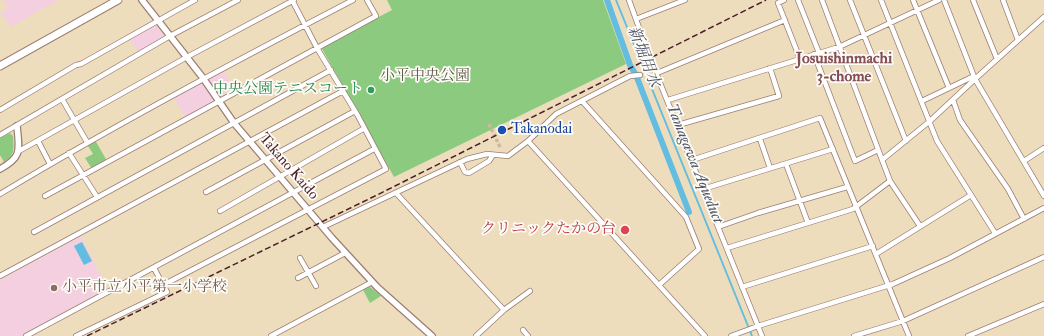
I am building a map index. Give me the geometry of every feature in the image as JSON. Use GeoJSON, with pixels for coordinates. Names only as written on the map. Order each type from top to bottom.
{"type":"FeatureCollection","features":[{"type":"Feature","properties":{"kind":"main road"},"geometry":{"type":"LineString","coordinates":[[0,66],[118,0]]}},
{"type":"Feature","properties":{"kind":"street","name":"Takano Kaido"},"geometry":{"type":"LineString","coordinates":[[142,0],[203,78],[234,123],[345,253],[372,282],[432,336]]}},
{"type":"Feature","properties":{"kind":"street"},"geometry":{"type":"LineString","coordinates":[[0,110],[158,19],[194,0]]}},
{"type":"Feature","properties":{"kind":"street"},"geometry":{"type":"LineString","coordinates":[[0,135],[170,36],[238,0]]}},
{"type":"Feature","properties":{"kind":"street"},"geometry":{"type":"LineString","coordinates":[[19,151],[187,57],[293,0],[317,48],[355,111],[363,129],[386,169],[312,208],[308,208],[163,285]]}},
{"type":"Feature","properties":{"kind":"street"},"geometry":{"type":"LineString","coordinates":[[0,194],[86,142],[203,78],[353,0]]}},
{"type":"Feature","properties":{"kind":"street"},"geometry":{"type":"LineString","coordinates":[[45,196],[376,16],[367,0]]}},
{"type":"Feature","properties":{"kind":"street"},"geometry":{"type":"LineString","coordinates":[[629,0],[654,71],[668,100],[762,336]]}},
{"type":"Feature","properties":{"kind":"street"},"geometry":{"type":"LineString","coordinates":[[636,19],[684,0]]}},
{"type":"Feature","properties":{"kind":"street"},"geometry":{"type":"LineString","coordinates":[[784,0],[778,3],[800,59]]}},
{"type":"Feature","properties":{"kind":"street"},"geometry":{"type":"LineString","coordinates":[[798,0],[855,161],[878,150]]}},
{"type":"Feature","properties":{"kind":"street"},"geometry":{"type":"LineString","coordinates":[[822,0],[890,181],[920,226]]}},
{"type":"Feature","properties":{"kind":"street"},"geometry":{"type":"LineString","coordinates":[[850,0],[906,141]]}},
{"type":"Feature","properties":{"kind":"street"},"geometry":{"type":"LineString","coordinates":[[881,0],[938,141],[995,233]]}},
{"type":"Feature","properties":{"kind":"street"},"geometry":{"type":"LineString","coordinates":[[913,0],[949,88]]}},
{"type":"Feature","properties":{"kind":"street"},"geometry":{"type":"LineString","coordinates":[[668,100],[839,47],[939,0]]}},
{"type":"Feature","properties":{"kind":"street"},"geometry":{"type":"LineString","coordinates":[[944,0],[975,79],[1044,196]]}},
{"type":"Feature","properties":{"kind":"street"},"geometry":{"type":"LineString","coordinates":[[973,0],[997,59]]}},
{"type":"Feature","properties":{"kind":"street"},"geometry":{"type":"LineString","coordinates":[[1003,0],[1018,40]]}},
{"type":"Feature","properties":{"kind":"street"},"geometry":{"type":"LineString","coordinates":[[882,160],[930,121],[1044,17]]}},
{"type":"Feature","properties":{"kind":"street"},"geometry":{"type":"LineString","coordinates":[[654,71],[785,20]]}},
{"type":"Feature","properties":{"kind":"street"},"geometry":{"type":"LineString","coordinates":[[678,125],[779,96],[770,68]]}},
{"type":"Feature","properties":{"kind":"street"},"geometry":{"type":"LineString","coordinates":[[34,232],[331,70]]}},
{"type":"Feature","properties":{"kind":"street"},"geometry":{"type":"LineString","coordinates":[[323,227],[460,162],[487,154],[508,156],[528,141],[556,114],[630,76],[639,76]]}},
{"type":"Feature","properties":{"kind":"street"},"geometry":{"type":"LineString","coordinates":[[922,101],[972,77],[975,79]]}},
{"type":"Feature","properties":{"kind":"street"},"geometry":{"type":"LineString","coordinates":[[0,276],[249,140],[343,91]]}},
{"type":"Feature","properties":{"kind":"street"},"geometry":{"type":"LineString","coordinates":[[62,99],[86,142]]}},
{"type":"Feature","properties":{"kind":"street"},"geometry":{"type":"LineString","coordinates":[[953,100],[960,120],[1008,189],[1024,219]]}},
{"type":"Feature","properties":{"kind":"street"},"geometry":{"type":"LineString","coordinates":[[582,101],[686,217],[699,249],[659,285]]}},
{"type":"Feature","properties":{"kind":"street"},"geometry":{"type":"LineString","coordinates":[[206,192],[355,111]]}},
{"type":"Feature","properties":{"kind":"street"},"geometry":{"type":"LineString","coordinates":[[692,160],[760,139],[820,118],[847,187],[873,246],[908,336]]}},
{"type":"Feature","properties":{"kind":"street"},"geometry":{"type":"LineString","coordinates":[[0,169],[15,160],[19,151],[17,126]]}},
{"type":"Feature","properties":{"kind":"street"},"geometry":{"type":"LineString","coordinates":[[220,211],[281,178],[363,129]]}},
{"type":"Feature","properties":{"kind":"street"},"geometry":{"type":"LineString","coordinates":[[760,139],[770,168]]}},
{"type":"Feature","properties":{"kind":"street"},"geometry":{"type":"LineString","coordinates":[[38,141],[50,164]]}},
{"type":"Feature","properties":{"kind":"street"},"geometry":{"type":"LineString","coordinates":[[528,141],[705,336]]}},
{"type":"Feature","properties":{"kind":"street"},"geometry":{"type":"LineString","coordinates":[[1024,161],[1044,148]]}},
{"type":"Feature","properties":{"kind":"street"},"geometry":{"type":"LineString","coordinates":[[26,336],[374,149]]}},
{"type":"Feature","properties":{"kind":"street"},"geometry":{"type":"LineString","coordinates":[[703,189],[833,149]]}},
{"type":"Feature","properties":{"kind":"street"},"geometry":{"type":"LineString","coordinates":[[69,153],[97,197]]}},
{"type":"Feature","properties":{"kind":"street"},"geometry":{"type":"LineString","coordinates":[[460,162],[466,172],[469,173],[489,161],[493,155]]}},
{"type":"Feature","properties":{"kind":"street"},"geometry":{"type":"LineString","coordinates":[[786,164],[808,223]]}},
{"type":"Feature","properties":{"kind":"street"},"geometry":{"type":"LineString","coordinates":[[727,248],[856,207],[890,181]]}},
{"type":"Feature","properties":{"kind":"street"},"geometry":{"type":"LineString","coordinates":[[718,227],[847,187]]}},
{"type":"Feature","properties":{"kind":"street"},"geometry":{"type":"LineString","coordinates":[[396,193],[504,310]]}},
{"type":"Feature","properties":{"kind":"street"},"geometry":{"type":"LineString","coordinates":[[876,254],[971,195]]}},
{"type":"Feature","properties":{"kind":"street"},"geometry":{"type":"LineString","coordinates":[[731,336],[758,326],[889,286],[916,274],[1044,208]]}},
{"type":"Feature","properties":{"kind":"street"},"geometry":{"type":"LineString","coordinates":[[742,287],[873,246]]}},
{"type":"Feature","properties":{"kind":"street"},"geometry":{"type":"LineString","coordinates":[[298,278],[345,253]]}},
{"type":"Feature","properties":{"kind":"street"},"geometry":{"type":"LineString","coordinates":[[854,336],[903,321],[1044,257]]}},
{"type":"Feature","properties":{"kind":"street"},"geometry":{"type":"LineString","coordinates":[[300,258],[316,286]]}},
{"type":"Feature","properties":{"kind":"street"},"geometry":{"type":"LineString","coordinates":[[76,336],[167,292],[154,268]]}},
{"type":"Feature","properties":{"kind":"street"},"geometry":{"type":"LineString","coordinates":[[271,336],[372,282]]}},
{"type":"Feature","properties":{"kind":"street"},"geometry":{"type":"LineString","coordinates":[[476,336],[504,310],[530,291]]}},
{"type":"Feature","properties":{"kind":"street"},"geometry":{"type":"LineString","coordinates":[[968,336],[1044,304]]}},
{"type":"Feature","properties":{"kind":"street"},"geometry":{"type":"LineString","coordinates":[[523,330],[528,336]]}},
{"type":"Feature","properties":{"kind":"shaded area"},"geometry":{"type":"Polygon","coordinates":[[[3,0],[58,0],[11,27],[0,13],[8,7],[3,0]]]}},
{"type":"Feature","properties":{"kind":"shaded area"},"geometry":{"type":"Polygon","coordinates":[[[153,25],[156,25],[165,37],[138,52],[129,38],[153,25]]]}},
{"type":"Feature","properties":{"kind":"shaded area"},"geometry":{"type":"Polygon","coordinates":[[[223,69],[234,89],[219,96],[208,78],[223,69]]]}},
{"type":"Feature","properties":{"kind":"shaded area"},"geometry":{"type":"Polygon","coordinates":[[[201,79],[215,98],[214,102],[185,117],[172,95],[201,79]]]}},
{"type":"Feature","properties":{"kind":"shaded area","name":"小平市立小平第一小学校"},"geometry":{"type":"Polygon","coordinates":[[[81,236],[108,290],[22,336],[0,336],[0,280],[81,236]]]}},
{"type":"Feature","properties":{"kind":"green space","name":"小平中央公園"},"geometry":{"type":"Polygon","coordinates":[[[387,0],[603,0],[626,64],[394,177],[321,47],[392,10],[387,0]]]}},
{"type":"Feature","properties":{"kind":"green space"},"geometry":{"type":"Polygon","coordinates":[[[10,133],[13,136],[13,151],[8,160],[4,162],[0,155],[0,138],[10,133]]]}},
{"type":"Feature","properties":{"kind":"green space"},"geometry":{"type":"Polygon","coordinates":[[[95,140],[107,161],[92,169],[85,158],[93,154],[88,146],[95,140]]]}},
{"type":"Feature","properties":{"kind":"green space"},"geometry":{"type":"Polygon","coordinates":[[[369,286],[381,296],[370,303],[363,290],[369,286]]]}},
{"type":"Feature","properties":{"kind":"water"},"geometry":{"type":"Polygon","coordinates":[[[615,0],[617,0],[753,336],[751,336],[615,0]]]}},
{"type":"Feature","properties":{"kind":"water"},"geometry":{"type":"Polygon","coordinates":[[[82,242],[92,261],[84,265],[74,246],[82,242]]]}},
{"type":"Feature","properties":{"kind":"waterway","name":"新堀用水"},"geometry":{"type":"LineString","coordinates":[[607,0],[630,65],[636,75],[689,212]]}},
{"type":"Feature","properties":{"kind":"tunnel"},"geometry":{"type":"LineString","coordinates":[[489,124],[500,147]]}},
{"type":"Feature","properties":{"kind":"railway"},"geometry":{"type":"LineString","coordinates":[[87,336],[375,196],[766,0]]}},
{"type":"Feature","properties":{"kind":"place","name":"中央公園テニスコート"},"geometry":{"type":"Point","coordinates":[371,90]}},
{"type":"Feature","properties":{"kind":"place","name":"Takanodai"},"geometry":{"type":"Point","coordinates":[502,130]}},
{"type":"Feature","properties":{"kind":"place","name":"クリニックたかの台"},"geometry":{"type":"Point","coordinates":[625,230]}},
{"type":"Feature","properties":{"kind":"place","name":"小平市立小平第一小学校"},"geometry":{"type":"Point","coordinates":[54,288]}},
{"type":"Feature","properties":{"kind":"district","name":"Josuishinmachi 3-chome"},"geometry":{"type":"Point","coordinates":[844,69]}},
{"type":"Feature","properties":{"kind":"water label","name":"Tamagawa Aqueduct"},"geometry":{"type":"Point","coordinates":[694,164]}}]}
